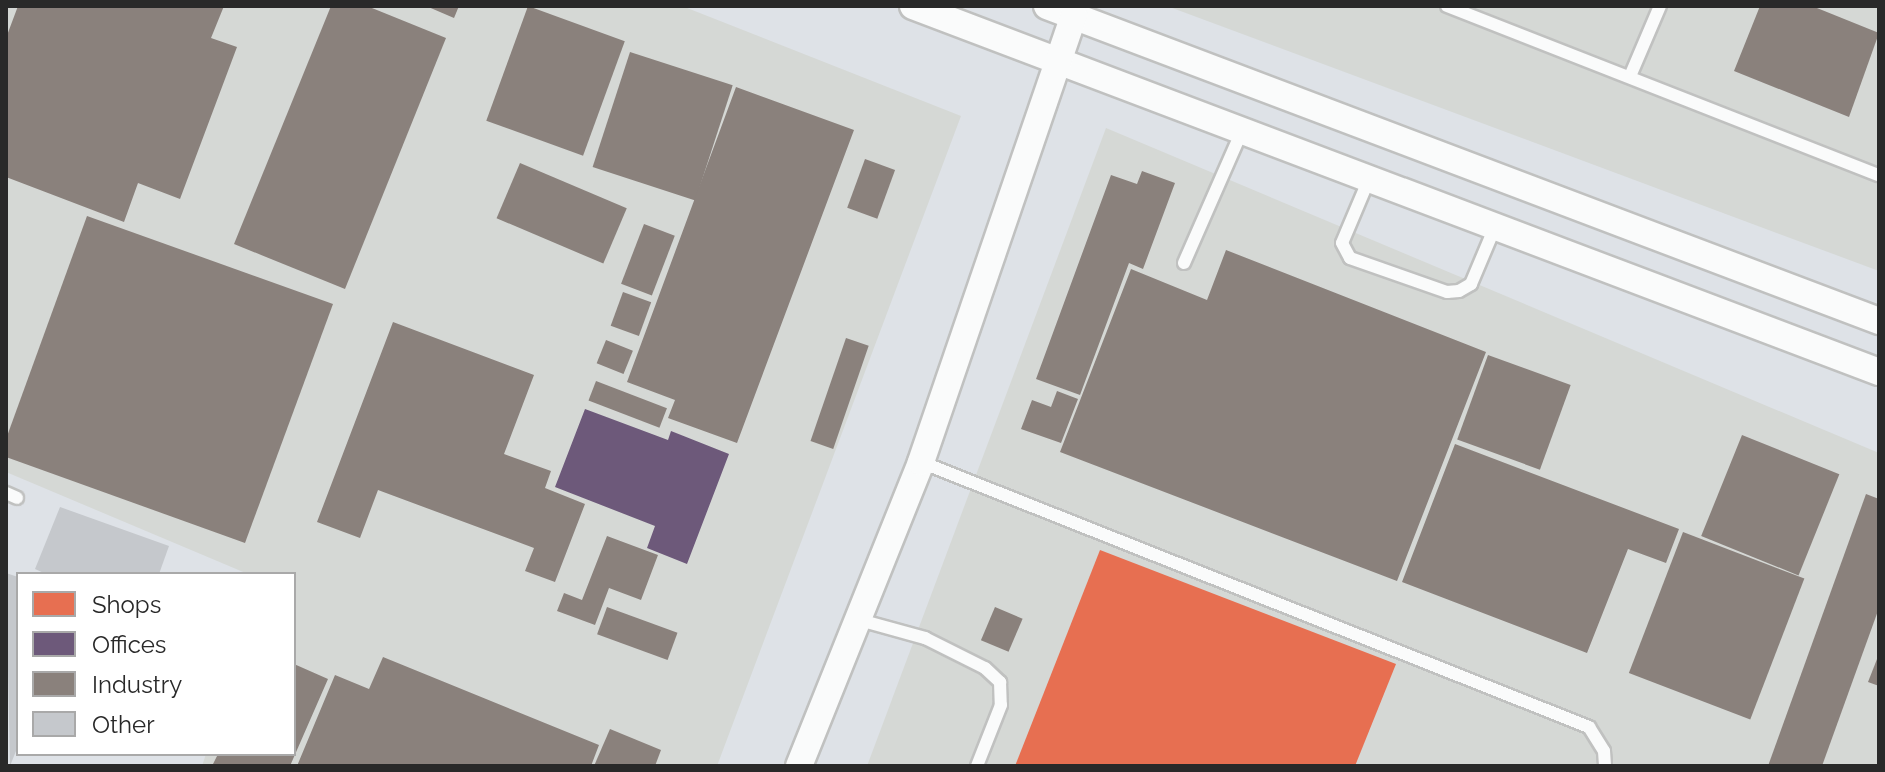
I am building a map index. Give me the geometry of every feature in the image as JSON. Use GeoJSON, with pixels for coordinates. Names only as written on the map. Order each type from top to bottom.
{"type":"FeatureCollection","features":[{"type":"Feature","properties":{"kind":"street"},"geometry":{"type":"LineString","coordinates":[[913,6],[1879,372]]}},
{"type":"Feature","properties":{"kind":"street"},"geometry":{"type":"LineString","coordinates":[[1047,6],[1879,321]]}},
{"type":"Feature","properties":{"kind":"street"},"geometry":{"type":"LineString","coordinates":[[799,766],[921,462],[1074,16]]}},
{"type":"Feature","properties":{"kind":"lane"},"geometry":{"type":"LineString","coordinates":[[1447,6],[1631,74],[1879,175]]}},
{"type":"Feature","properties":{"kind":"lane"},"geometry":{"type":"LineString","coordinates":[[1631,74],[1660,6]]}},
{"type":"Feature","properties":{"kind":"lane"},"geometry":{"type":"LineString","coordinates":[[1184,263],[1242,131]]}},
{"type":"Feature","properties":{"kind":"lane"},"geometry":{"type":"LineString","coordinates":[[1369,179],[1342,243],[1350,258],[1447,292],[1459,291],[1471,284],[1495,227]]}},
{"type":"Feature","properties":{"kind":"lane"},"geometry":{"type":"LineString","coordinates":[[921,462],[1589,727],[1604,751],[1605,766]]}},
{"type":"Feature","properties":{"kind":"lane"},"geometry":{"type":"LineString","coordinates":[[856,619],[925,638],[985,668],[1000,682],[1001,705],[977,766]]}},
{"type":"Feature","properties":{"kind":"shaded area"},"geometry":{"type":"Polygon","coordinates":[[[6,6],[682,6],[961,116],[717,766],[202,766],[205,756],[296,756],[296,572],[243,572],[6,472],[6,6]]]}},
{"type":"Feature","properties":{"kind":"shaded area"},"geometry":{"type":"Polygon","coordinates":[[[1167,6],[1879,6],[1879,271],[1167,6]]]}},
{"type":"Feature","properties":{"kind":"shaded area"},"geometry":{"type":"Polygon","coordinates":[[[1106,128],[1879,453],[1879,766],[867,766],[1106,128]]]}},
{"type":"Feature","properties":{"kind":"building: Shops"},"geometry":{"type":"Polygon","coordinates":[[[1100,550],[1396,664],[1355,766],[1015,766],[1100,550]]]}},
{"type":"Feature","properties":{"kind":"building: Offices"},"geometry":{"type":"Polygon","coordinates":[[[585,409],[668,440],[671,431],[729,454],[687,564],[647,548],[655,526],[555,487],[585,409]]]}},
{"type":"Feature","properties":{"kind":"building: Industry"},"geometry":{"type":"Polygon","coordinates":[[[18,6],[224,6],[211,38],[237,47],[180,199],[138,183],[124,222],[6,177],[6,38],[18,6]]]}},
{"type":"Feature","properties":{"kind":"building: Industry"},"geometry":{"type":"Polygon","coordinates":[[[331,6],[367,6],[446,38],[345,289],[234,244],[331,6]]]}},
{"type":"Feature","properties":{"kind":"building: Industry"},"geometry":{"type":"Polygon","coordinates":[[[426,6],[459,6],[454,18],[426,6]]]}},
{"type":"Feature","properties":{"kind":"building: Industry"},"geometry":{"type":"Polygon","coordinates":[[[528,6],[625,41],[583,156],[486,121],[528,6]]]}},
{"type":"Feature","properties":{"kind":"building: Industry"},"geometry":{"type":"Polygon","coordinates":[[[1760,6],[1812,6],[1879,33],[1849,117],[1734,71],[1760,6]]]}},
{"type":"Feature","properties":{"kind":"building: Industry"},"geometry":{"type":"Polygon","coordinates":[[[630,52],[733,85],[695,200],[593,167],[630,52]]]}},
{"type":"Feature","properties":{"kind":"building: Industry"},"geometry":{"type":"Polygon","coordinates":[[[736,87],[854,130],[737,443],[668,418],[675,400],[627,382],[736,87]]]}},
{"type":"Feature","properties":{"kind":"building: Industry"},"geometry":{"type":"Polygon","coordinates":[[[865,159],[895,170],[877,219],[847,208],[865,159]]]}},
{"type":"Feature","properties":{"kind":"building: Industry"},"geometry":{"type":"Polygon","coordinates":[[[520,163],[627,208],[603,264],[497,218],[520,163]]]}},
{"type":"Feature","properties":{"kind":"building: Industry"},"geometry":{"type":"Polygon","coordinates":[[[1142,171],[1175,183],[1143,269],[1129,263],[1080,395],[1036,379],[1111,175],[1137,184],[1142,171]]]}},
{"type":"Feature","properties":{"kind":"building: Industry"},"geometry":{"type":"Polygon","coordinates":[[[87,216],[333,304],[245,543],[6,457],[6,439],[87,216]]]}},
{"type":"Feature","properties":{"kind":"building: Industry"},"geometry":{"type":"Polygon","coordinates":[[[644,224],[675,236],[652,296],[621,284],[644,224]]]}},
{"type":"Feature","properties":{"kind":"building: Industry"},"geometry":{"type":"Polygon","coordinates":[[[1226,250],[1486,352],[1397,581],[1060,452],[1131,269],[1207,300],[1226,250]]]}},
{"type":"Feature","properties":{"kind":"building: Industry"},"geometry":{"type":"Polygon","coordinates":[[[623,292],[651,302],[639,336],[611,326],[623,292]]]}},
{"type":"Feature","properties":{"kind":"building: Industry"},"geometry":{"type":"Polygon","coordinates":[[[393,322],[534,375],[504,454],[551,471],[545,488],[585,504],[555,582],[525,571],[534,548],[378,490],[360,538],[317,522],[393,322]]]}},
{"type":"Feature","properties":{"kind":"building: Industry"},"geometry":{"type":"Polygon","coordinates":[[[846,338],[869,346],[833,449],[811,441],[846,338]]]}},
{"type":"Feature","properties":{"kind":"building: Industry"},"geometry":{"type":"Polygon","coordinates":[[[606,340],[633,351],[624,374],[597,363],[606,340]]]}},
{"type":"Feature","properties":{"kind":"building: Industry"},"geometry":{"type":"Polygon","coordinates":[[[1488,355],[1571,385],[1540,470],[1457,440],[1488,355]]]}},
{"type":"Feature","properties":{"kind":"building: Industry"},"geometry":{"type":"Polygon","coordinates":[[[596,381],[667,408],[659,428],[588,401],[596,381]]]}},
{"type":"Feature","properties":{"kind":"building: Industry"},"geometry":{"type":"Polygon","coordinates":[[[1057,391],[1078,399],[1061,443],[1021,429],[1032,400],[1051,407],[1057,391]]]}},
{"type":"Feature","properties":{"kind":"building: Industry"},"geometry":{"type":"Polygon","coordinates":[[[1742,435],[1839,474],[1799,575],[1701,536],[1742,435]]]}},
{"type":"Feature","properties":{"kind":"building: Industry"},"geometry":{"type":"Polygon","coordinates":[[[1455,444],[1679,529],[1666,563],[1628,549],[1587,653],[1402,582],[1455,444]]]}},
{"type":"Feature","properties":{"kind":"building: Industry"},"geometry":{"type":"Polygon","coordinates":[[[1866,494],[1879,499],[1879,608],[1822,766],[1768,766],[1866,494]]]}},
{"type":"Feature","properties":{"kind":"building: Industry"},"geometry":{"type":"Polygon","coordinates":[[[1683,532],[1804,579],[1750,720],[1629,673],[1683,532]]]}},
{"type":"Feature","properties":{"kind":"building: Industry"},"geometry":{"type":"Polygon","coordinates":[[[607,536],[658,555],[641,600],[609,588],[595,625],[557,611],[564,593],[582,600],[607,536]]]}},
{"type":"Feature","properties":{"kind":"building: Industry"},"geometry":{"type":"Polygon","coordinates":[[[607,607],[677,633],[668,660],[597,634],[607,607]]]}},
{"type":"Feature","properties":{"kind":"building: Industry"},"geometry":{"type":"Polygon","coordinates":[[[995,607],[1023,619],[1009,652],[981,640],[995,607]]]}},
{"type":"Feature","properties":{"kind":"building: Industry"},"geometry":{"type":"Polygon","coordinates":[[[1879,654],[1879,686],[1868,682],[1879,654]]]}},
{"type":"Feature","properties":{"kind":"building: Industry"},"geometry":{"type":"Polygon","coordinates":[[[383,657],[599,745],[591,766],[297,766],[335,675],[369,689],[383,657]]]}},
{"type":"Feature","properties":{"kind":"building: Industry"},"geometry":{"type":"Polygon","coordinates":[[[296,665],[328,679],[296,752],[296,665]]]}},
{"type":"Feature","properties":{"kind":"building: Industry"},"geometry":{"type":"Polygon","coordinates":[[[610,729],[661,750],[655,766],[594,766],[610,729]]]}},
{"type":"Feature","properties":{"kind":"building: Industry"},"geometry":{"type":"Polygon","coordinates":[[[217,756],[294,756],[290,766],[212,766],[217,756]]]}},
{"type":"Feature","properties":{"kind":"building: Other"},"geometry":{"type":"Polygon","coordinates":[[[60,507],[169,546],[160,572],[42,572],[35,569],[60,507]]]}},
{"type":"Feature","properties":{"kind":"building: Other"},"geometry":{"type":"Polygon","coordinates":[[[6,573],[16,576],[16,751],[10,766],[6,573]]]}}]}
